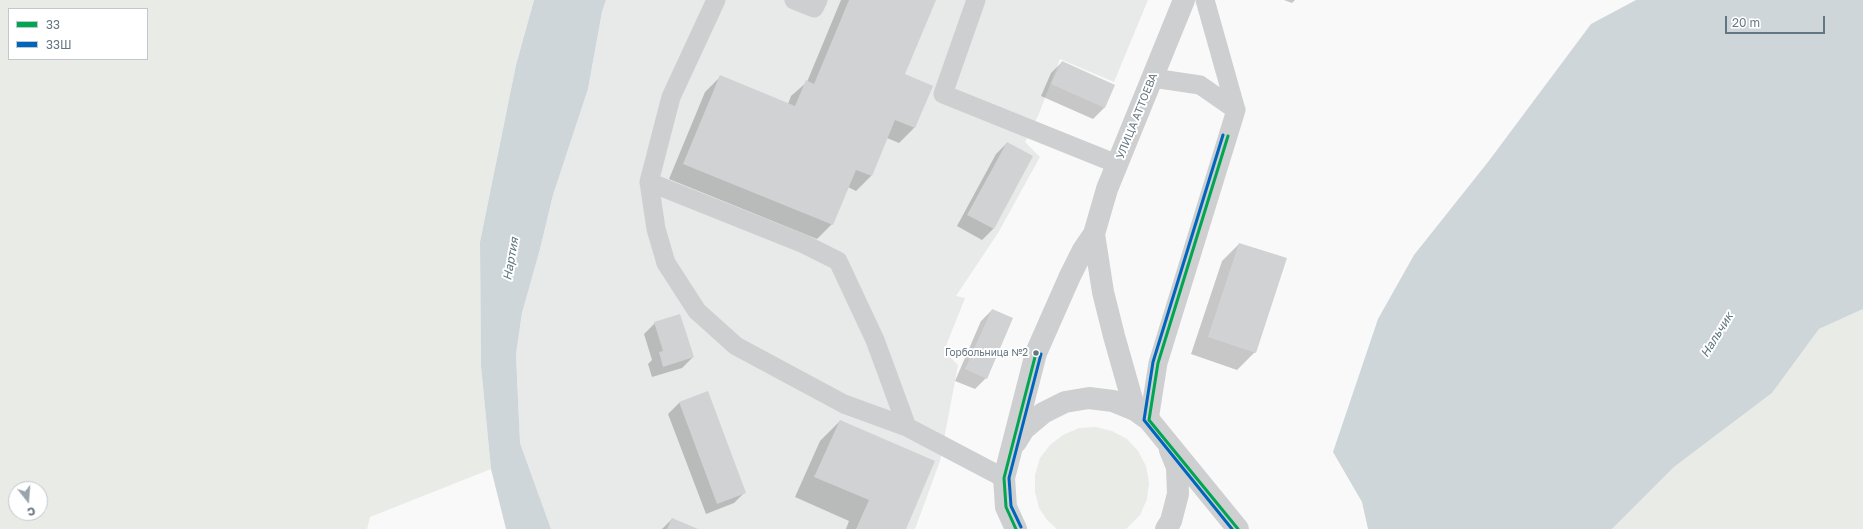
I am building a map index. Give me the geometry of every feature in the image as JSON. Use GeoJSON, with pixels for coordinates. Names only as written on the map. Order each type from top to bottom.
{"type":"FeatureCollection","features":[{"type":"Feature","properties":{"kind":"street","name":"УЛИЦА АТТОЕВА"},"geometry":{"type":"LineString","coordinates":[[1094,234],[1107,189],[1184,0]]}},
{"type":"Feature","properties":{"kind":"street"},"geometry":{"type":"LineString","coordinates":[[1094,234],[1103,292],[1114,336],[1142,415]]}},
{"type":"Feature","properties":{"kind":"street"},"geometry":{"type":"LineString","coordinates":[[1016,529],[1006,507],[1004,478],[1036,353],[1070,276],[1083,250],[1094,234]]}},
{"type":"Feature","properties":{"kind":"street"},"geometry":{"type":"LineString","coordinates":[[1011,449],[1024,429],[1043,413],[1065,402],[1089,398],[1113,401],[1142,415],[1167,441],[1238,529]]}},
{"type":"Feature","properties":{"kind":"street"},"geometry":{"type":"LineString","coordinates":[[1166,529],[1171,521],[1178,494],[1177,467],[1167,441]]}},
{"type":"Feature","properties":{"kind":"lane"},"geometry":{"type":"LineString","coordinates":[[716,0],[671,97],[649,182],[656,229],[666,263],[697,311],[736,346],[844,404],[907,427],[1004,478]]}},
{"type":"Feature","properties":{"kind":"lane"},"geometry":{"type":"LineString","coordinates":[[794,0],[814,8],[818,0]]}},
{"type":"Feature","properties":{"kind":"lane"},"geometry":{"type":"LineString","coordinates":[[976,0],[943,94],[1117,164]]}},
{"type":"Feature","properties":{"kind":"lane"},"geometry":{"type":"LineString","coordinates":[[1142,415],[1236,110],[1204,0]]}},
{"type":"Feature","properties":{"kind":"lane"},"geometry":{"type":"LineString","coordinates":[[1153,78],[1200,85],[1236,110]]}},
{"type":"Feature","properties":{"kind":"lane"},"geometry":{"type":"LineString","coordinates":[[649,182],[804,244],[838,261],[875,340],[907,427]]}},
{"type":"Feature","properties":{"kind":"shaded area"},"geometry":{"type":"Polygon","coordinates":[[[0,0],[534,0],[516,65],[480,242],[481,366],[491,469],[370,517],[367,529],[0,529],[0,0]]]}},
{"type":"Feature","properties":{"kind":"shaded area"},"geometry":{"type":"Polygon","coordinates":[[[606,0],[1148,0],[1114,82],[1060,59],[1038,116],[1025,142],[1040,157],[998,233],[956,296],[965,298],[944,351],[958,365],[940,461],[915,529],[551,529],[520,443],[516,354],[522,313],[553,195],[588,89],[602,12],[606,0]]]}},
{"type":"Feature","properties":{"kind":"shaded area"},"geometry":{"type":"Polygon","coordinates":[[[1863,309],[1863,529],[1612,529],[1674,467],[1772,393],[1819,329],[1863,309]]]}},
{"type":"Feature","properties":{"kind":"shaded area"},"geometry":{"type":"Polygon","coordinates":[[[1096,427],[1112,431],[1127,439],[1138,451],[1146,466],[1149,483],[1147,499],[1140,515],[1126,529],[1057,529],[1047,520],[1039,508],[1035,492],[1035,475],[1040,458],[1050,445],[1063,435],[1079,428],[1096,427]]]}},
{"type":"Feature","properties":{"kind":"water","name":"Нартия"},"geometry":{"type":"Polygon","coordinates":[[[534,0],[606,0],[602,12],[588,89],[553,195],[522,313],[516,354],[520,443],[551,529],[506,529],[491,469],[481,366],[480,242],[516,65],[534,0]]]}},
{"type":"Feature","properties":{"kind":"water","name":"Нальчик"},"geometry":{"type":"Polygon","coordinates":[[[1636,0],[1863,0],[1863,309],[1819,329],[1772,393],[1674,467],[1612,529],[1368,529],[1362,502],[1333,452],[1378,319],[1414,255],[1488,162],[1591,24],[1636,0]]]}},
{"type":"Feature","properties":{"kind":"building"},"geometry":{"type":"Polygon","coordinates":[[[849,0],[936,0],[905,74],[933,86],[915,128],[895,120],[872,176],[856,170],[833,225],[683,164],[720,75],[795,106],[806,80],[814,84],[849,0]]]}},
{"type":"Feature","properties":{"kind":"building"},"geometry":{"type":"Polygon","coordinates":[[[1062,61],[1115,85],[1105,108],[1051,84],[1062,61]]]}},
{"type":"Feature","properties":{"kind":"building"},"geometry":{"type":"Polygon","coordinates":[[[1007,142],[1033,156],[994,229],[967,215],[1007,142]]]}},
{"type":"Feature","properties":{"kind":"building"},"geometry":{"type":"Polygon","coordinates":[[[1239,243],[1287,258],[1256,353],[1208,337],[1239,243]]]}},
{"type":"Feature","properties":{"kind":"building"},"geometry":{"type":"Polygon","coordinates":[[[992,309],[1013,318],[987,379],[965,369],[992,309]]]}},
{"type":"Feature","properties":{"kind":"building"},"geometry":{"type":"Polygon","coordinates":[[[680,314],[694,357],[663,367],[659,352],[663,351],[654,322],[680,314]]]}},
{"type":"Feature","properties":{"kind":"building"},"geometry":{"type":"Polygon","coordinates":[[[708,391],[746,493],[717,504],[679,402],[708,391]]]}},
{"type":"Feature","properties":{"kind":"building"},"geometry":{"type":"Polygon","coordinates":[[[840,420],[935,461],[906,529],[856,529],[869,500],[814,477],[840,420]]]}},
{"type":"Feature","properties":{"kind":"building"},"geometry":{"type":"Polygon","coordinates":[[[672,518],[698,529],[667,529],[672,518]]]}},
{"type":"Feature","properties":{"kind":"transit line","name":"33Ш"},"geometry":{"type":"LineString","coordinates":[[1223,135],[1153,362],[1144,420],[1232,529]]}},
{"type":"Feature","properties":{"kind":"transit line","name":"33"},"geometry":{"type":"LineString","coordinates":[[1228,136],[1158,363],[1149,420],[1238,529]]}},
{"type":"Feature","properties":{"kind":"transit line","name":"33"},"geometry":{"type":"LineString","coordinates":[[1016,529],[1006,507],[1004,478],[1036,353]]}},
{"type":"Feature","properties":{"kind":"transit line","name":"33Ш"},"geometry":{"type":"LineString","coordinates":[[1021,527],[1011,506],[1009,478],[1041,354]]}},
{"type":"Feature","properties":{"kind":"place","name":"Горбольница №2"},"geometry":{"type":"Point","coordinates":[1036,353]}}]}
